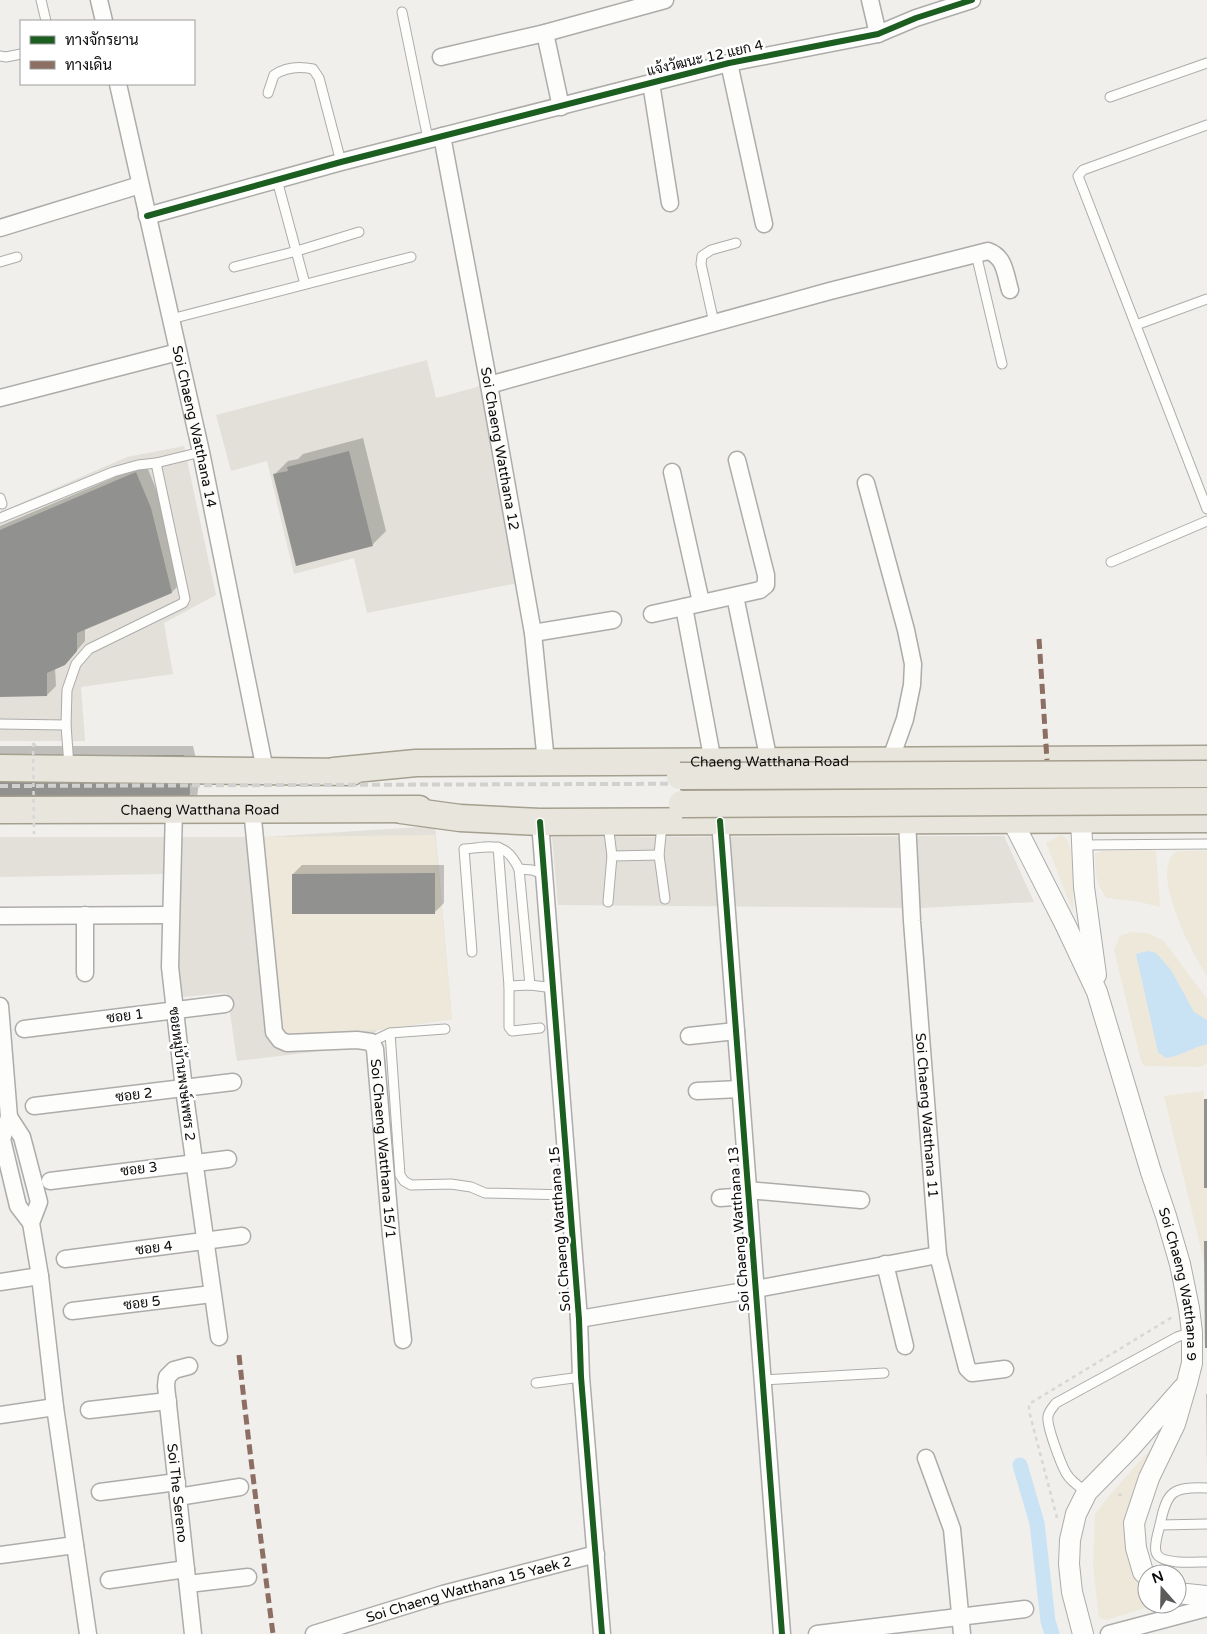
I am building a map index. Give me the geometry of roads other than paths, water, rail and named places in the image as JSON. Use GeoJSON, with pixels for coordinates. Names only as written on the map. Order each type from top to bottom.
{"type":"FeatureCollection","features":[{"type":"Feature","properties":{"kind":"main road"},"geometry":{"type":"LineString","coordinates":[[1150,820],[1139,814],[1133,805],[1130,792],[1141,770],[1156,759]]}},
{"type":"Feature","properties":{"kind":"main road","name":"Chaeng Watthana Road"},"geometry":{"type":"LineString","coordinates":[[334,771],[416,763],[1207,759]]}},
{"type":"Feature","properties":{"kind":"main road"},"geometry":{"type":"LineString","coordinates":[[977,760],[991,771],[996,781],[997,791],[993,812],[981,820]]}},
{"type":"Feature","properties":{"kind":"main road"},"geometry":{"type":"LineString","coordinates":[[1080,760],[1081,819]]}},
{"type":"Feature","properties":{"kind":"main road","name":"Chaeng Watthana Road"},"geometry":{"type":"LineString","coordinates":[[0,768],[334,771],[419,776],[1207,774]]}},
{"type":"Feature","properties":{"kind":"main road","name":"Chaeng Watthana Road"},"geometry":{"type":"LineString","coordinates":[[0,810],[401,810],[484,806],[1207,801]]}},
{"type":"Feature","properties":{"kind":"main road","name":"Chaeng Watthana Road"},"geometry":{"type":"LineString","coordinates":[[401,810],[460,818],[540,822],[1207,819]]}},
{"type":"Feature","properties":{"kind":"street"},"geometry":{"type":"LineString","coordinates":[[100,0],[104,20]]}},
{"type":"Feature","properties":{"kind":"street"},"geometry":{"type":"LineString","coordinates":[[441,57],[544,33],[665,0]]}},
{"type":"Feature","properties":{"kind":"street"},"geometry":{"type":"LineString","coordinates":[[870,0],[878,34]]}},
{"type":"Feature","properties":{"kind":"street","name":"แจ้งวัฒนะ 12 แยก 4"},"geometry":{"type":"LineString","coordinates":[[147,216],[341,162],[729,63],[878,34],[916,18],[972,0]]}},
{"type":"Feature","properties":{"kind":"street"},"geometry":{"type":"LineString","coordinates":[[544,33],[561,106]]}},
{"type":"Feature","properties":{"kind":"street"},"geometry":{"type":"LineString","coordinates":[[729,63],[764,224]]}},
{"type":"Feature","properties":{"kind":"street"},"geometry":{"type":"LineString","coordinates":[[651,83],[670,203]]}},
{"type":"Feature","properties":{"kind":"street","name":"Soi Chaeng Watthana 14"},"geometry":{"type":"LineString","coordinates":[[118,85],[201,452],[265,770]]}},
{"type":"Feature","properties":{"kind":"street","name":"Soi Chaeng Watthana 12"},"geometry":{"type":"LineString","coordinates":[[435,138],[489,385],[533,633],[546,762]]}},
{"type":"Feature","properties":{"kind":"street"},"geometry":{"type":"LineString","coordinates":[[0,228],[140,185]]}},
{"type":"Feature","properties":{"kind":"street"},"geometry":{"type":"LineString","coordinates":[[489,385],[830,291],[988,251],[997,254],[1003,264],[1010,290]]}},
{"type":"Feature","properties":{"kind":"street"},"geometry":{"type":"LineString","coordinates":[[0,398],[178,352]]}},
{"type":"Feature","properties":{"kind":"street"},"geometry":{"type":"LineString","coordinates":[[652,614],[760,590],[766,585],[766,575],[737,460]]}},
{"type":"Feature","properties":{"kind":"street"},"geometry":{"type":"LineString","coordinates":[[672,472],[701,602]]}},
{"type":"Feature","properties":{"kind":"street"},"geometry":{"type":"LineString","coordinates":[[866,482],[906,630],[913,664],[912,685],[905,719],[890,760]]}},
{"type":"Feature","properties":{"kind":"street"},"geometry":{"type":"LineString","coordinates":[[735,596],[769,762]]}},
{"type":"Feature","properties":{"kind":"street"},"geometry":{"type":"LineString","coordinates":[[684,607],[713,762]]}},
{"type":"Feature","properties":{"kind":"street"},"geometry":{"type":"LineString","coordinates":[[533,633],[613,620]]}},
{"type":"Feature","properties":{"kind":"street","name":"ซอยหมู่บ้านพงษ์เพชร 2"},"geometry":{"type":"LineString","coordinates":[[174,809],[170,967],[184,1089],[219,1337]]}},
{"type":"Feature","properties":{"kind":"street","name":"Soi Chaeng Watthana 15/1"},"geometry":{"type":"LineString","coordinates":[[252,809],[274,1032],[280,1040],[287,1043],[357,1040],[370,1042],[375,1049],[391,1235],[403,1340]]}},
{"type":"Feature","properties":{"kind":"street","name":"Soi Chaeng Watthana 9"},"geometry":{"type":"LineString","coordinates":[[1081,819],[1084,887],[1098,992],[1151,1172],[1166,1216],[1189,1308],[1192,1332],[1192,1363],[1187,1383],[1131,1447],[1087,1492],[1076,1514],[1070,1540],[1068,1564],[1072,1592],[1083,1634]]}},
{"type":"Feature","properties":{"kind":"street","name":"Soi Chaeng Watthana 11"},"geometry":{"type":"LineString","coordinates":[[907,820],[912,922],[938,1255],[967,1368],[972,1373],[1005,1369]]}},
{"type":"Feature","properties":{"kind":"street","name":"Soi Chaeng Watthana 9"},"geometry":{"type":"LineString","coordinates":[[1012,820],[1098,992]]}},
{"type":"Feature","properties":{"kind":"street","name":"Soi Chaeng Watthana 13"},"geometry":{"type":"LineString","coordinates":[[720,821],[782,1634]]}},
{"type":"Feature","properties":{"kind":"street","name":"Soi Chaeng Watthana 15"},"geometry":{"type":"LineString","coordinates":[[540,822],[570,1195],[579,1318],[581,1377],[602,1634]]}},
{"type":"Feature","properties":{"kind":"street"},"geometry":{"type":"LineString","coordinates":[[85,915],[85,974]]}},
{"type":"Feature","properties":{"kind":"street"},"geometry":{"type":"LineString","coordinates":[[0,916],[170,915]]}},
{"type":"Feature","properties":{"kind":"street","name":"ซอย 1"},"geometry":{"type":"LineString","coordinates":[[24,1029],[226,1004]]}},
{"type":"Feature","properties":{"kind":"street"},"geometry":{"type":"LineString","coordinates":[[0,1006],[9,1117],[22,1137],[39,1202],[31,1223],[40,1276],[55,1407],[88,1634]]}},
{"type":"Feature","properties":{"kind":"street"},"geometry":{"type":"LineString","coordinates":[[688,1036],[736,1032]]}},
{"type":"Feature","properties":{"kind":"street","name":"ซอย 2"},"geometry":{"type":"LineString","coordinates":[[34,1106],[233,1082]]}},
{"type":"Feature","properties":{"kind":"street"},"geometry":{"type":"LineString","coordinates":[[697,1091],[740,1089]]}},
{"type":"Feature","properties":{"kind":"street","name":"ซอย 3"},"geometry":{"type":"LineString","coordinates":[[50,1181],[228,1159]]}},
{"type":"Feature","properties":{"kind":"street"},"geometry":{"type":"LineString","coordinates":[[720,1198],[748,1193],[862,1200]]}},
{"type":"Feature","properties":{"kind":"street","name":"ซอย 4"},"geometry":{"type":"LineString","coordinates":[[65,1259],[242,1236]]}},
{"type":"Feature","properties":{"kind":"street"},"geometry":{"type":"LineString","coordinates":[[579,1318],[756,1289],[938,1255]]}},
{"type":"Feature","properties":{"kind":"street"},"geometry":{"type":"LineString","coordinates":[[885,1264],[905,1346]]}},
{"type":"Feature","properties":{"kind":"street"},"geometry":{"type":"LineString","coordinates":[[0,1282],[40,1276]]}},
{"type":"Feature","properties":{"kind":"street","name":"ซอย 5"},"geometry":{"type":"LineString","coordinates":[[72,1311],[212,1294]]}},
{"type":"Feature","properties":{"kind":"street","name":"Soi The Sereno"},"geometry":{"type":"LineString","coordinates":[[189,1366],[174,1370],[166,1377],[193,1634]]}},
{"type":"Feature","properties":{"kind":"street"},"geometry":{"type":"LineString","coordinates":[[1141,1564],[1136,1548],[1134,1523],[1149,1478],[1175,1424],[1187,1383]]}},
{"type":"Feature","properties":{"kind":"street"},"geometry":{"type":"LineString","coordinates":[[89,1410],[168,1401]]}},
{"type":"Feature","properties":{"kind":"street"},"geometry":{"type":"LineString","coordinates":[[0,1415],[55,1407]]}},
{"type":"Feature","properties":{"kind":"street"},"geometry":{"type":"LineString","coordinates":[[926,1458],[952,1529],[962,1634]]}},
{"type":"Feature","properties":{"kind":"street"},"geometry":{"type":"LineString","coordinates":[[100,1492],[240,1487]]}},
{"type":"Feature","properties":{"kind":"street"},"geometry":{"type":"LineString","coordinates":[[0,1555],[75,1545]]}},
{"type":"Feature","properties":{"kind":"street","name":"Soi Chaeng Watthana 15 Yaek 2"},"geometry":{"type":"LineString","coordinates":[[314,1634],[442,1594],[596,1554]]}},
{"type":"Feature","properties":{"kind":"street"},"geometry":{"type":"LineString","coordinates":[[109,1580],[248,1577]]}},
{"type":"Feature","properties":{"kind":"street"},"geometry":{"type":"LineString","coordinates":[[1187,1594],[1207,1596]]}},
{"type":"Feature","properties":{"kind":"street"},"geometry":{"type":"LineString","coordinates":[[1109,1634],[1207,1608]]}},
{"type":"Feature","properties":{"kind":"street"},"geometry":{"type":"LineString","coordinates":[[817,1634],[1025,1609]]}},
{"type":"Feature","properties":{"kind":"lane"},"geometry":{"type":"LineString","coordinates":[[41,0],[46,20]]}},
{"type":"Feature","properties":{"kind":"lane"},"geometry":{"type":"LineString","coordinates":[[402,12],[435,138]]}},
{"type":"Feature","properties":{"kind":"lane"},"geometry":{"type":"LineString","coordinates":[[0,56],[6,57],[20,54]]}},
{"type":"Feature","properties":{"kind":"lane"},"geometry":{"type":"LineString","coordinates":[[1110,97],[1207,63]]}},
{"type":"Feature","properties":{"kind":"lane"},"geometry":{"type":"LineString","coordinates":[[268,93],[274,75],[282,70],[302,66],[313,69],[319,78],[341,162]]}},
{"type":"Feature","properties":{"kind":"lane"},"geometry":{"type":"LineString","coordinates":[[1207,125],[1083,170],[1078,176],[1207,509]]}},
{"type":"Feature","properties":{"kind":"lane"},"geometry":{"type":"LineString","coordinates":[[277,180],[305,284]]}},
{"type":"Feature","properties":{"kind":"lane"},"geometry":{"type":"LineString","coordinates":[[234,267],[297,251],[359,232]]}},
{"type":"Feature","properties":{"kind":"lane"},"geometry":{"type":"LineString","coordinates":[[714,323],[701,264],[702,256],[711,250],[736,243]]}},
{"type":"Feature","properties":{"kind":"lane"},"geometry":{"type":"LineString","coordinates":[[976,254],[1002,364]]}},
{"type":"Feature","properties":{"kind":"lane"},"geometry":{"type":"LineString","coordinates":[[0,262],[17,257]]}},
{"type":"Feature","properties":{"kind":"lane"},"geometry":{"type":"LineString","coordinates":[[171,319],[411,257]]}},
{"type":"Feature","properties":{"kind":"lane"},"geometry":{"type":"LineString","coordinates":[[1136,325],[1207,299]]}},
{"type":"Feature","properties":{"kind":"lane"},"geometry":{"type":"LineString","coordinates":[[0,518],[114,472],[201,452]]}},
{"type":"Feature","properties":{"kind":"lane"},"geometry":{"type":"LineString","coordinates":[[69,768],[66,725],[67,690],[76,664],[89,649],[183,603],[185,599],[156,463]]}},
{"type":"Feature","properties":{"kind":"lane"},"geometry":{"type":"LineString","coordinates":[[1111,562],[1207,521]]}},
{"type":"Feature","properties":{"kind":"lane"},"geometry":{"type":"LineString","coordinates":[[0,724],[66,725]]}},
{"type":"Feature","properties":{"kind":"lane"},"geometry":{"type":"LineString","coordinates":[[608,822],[612,856],[608,902]]}},
{"type":"Feature","properties":{"kind":"lane"},"geometry":{"type":"LineString","coordinates":[[662,822],[659,855],[665,899]]}},
{"type":"Feature","properties":{"kind":"lane"},"geometry":{"type":"LineString","coordinates":[[1081,846],[1207,844]]}},
{"type":"Feature","properties":{"kind":"lane"},"geometry":{"type":"LineString","coordinates":[[498,847],[509,986],[509,1027],[512,1031],[540,1028]]}},
{"type":"Feature","properties":{"kind":"lane"},"geometry":{"type":"LineString","coordinates":[[472,952],[464,849],[498,847],[513,857],[519,869],[530,985]]}},
{"type":"Feature","properties":{"kind":"lane"},"geometry":{"type":"LineString","coordinates":[[612,856],[659,855]]}},
{"type":"Feature","properties":{"kind":"lane"},"geometry":{"type":"LineString","coordinates":[[519,869],[532,870],[544,874]]}},
{"type":"Feature","properties":{"kind":"lane"},"geometry":{"type":"LineString","coordinates":[[509,986],[530,985],[554,988]]}},
{"type":"Feature","properties":{"kind":"lane"},"geometry":{"type":"LineString","coordinates":[[370,1042],[390,1033],[445,1029]]}},
{"type":"Feature","properties":{"kind":"lane"},"geometry":{"type":"LineString","coordinates":[[390,1033],[400,1175],[404,1181],[411,1185],[457,1185],[471,1187],[484,1193],[570,1195]]}},
{"type":"Feature","properties":{"kind":"lane"},"geometry":{"type":"LineString","coordinates":[[1087,1492],[1073,1482],[1067,1474],[1048,1426],[1051,1408],[1056,1403],[1168,1341],[1192,1332]]}},
{"type":"Feature","properties":{"kind":"lane"},"geometry":{"type":"LineString","coordinates":[[763,1380],[884,1373]]}},
{"type":"Feature","properties":{"kind":"lane"},"geometry":{"type":"LineString","coordinates":[[536,1382],[581,1377]]}},
{"type":"Feature","properties":{"kind":"lane"},"geometry":{"type":"LineString","coordinates":[[1207,1488],[1184,1488],[1174,1491],[1163,1509],[1156,1550],[1162,1560],[1207,1562]]}},
{"type":"Feature","properties":{"kind":"lane"},"geometry":{"type":"LineString","coordinates":[[1160,1524],[1207,1524]]}},
{"type":"Feature","properties":{"kind":"water"},"geometry":{"type":"Polygon","coordinates":[[[1147,951],[1156,953],[1171,970],[1194,1012],[1207,1020],[1207,1044],[1166,1058],[1158,1052],[1136,954],[1147,951]]]}},
{"type":"Feature","properties":{"kind":"waterway"},"geometry":{"type":"LineString","coordinates":[[1020,1465],[1037,1523],[1048,1621],[1052,1634]]}},
{"type":"Feature","properties":{"kind":"railway"},"geometry":{"type":"LineString","coordinates":[[0,786],[1207,782]]}}]}
